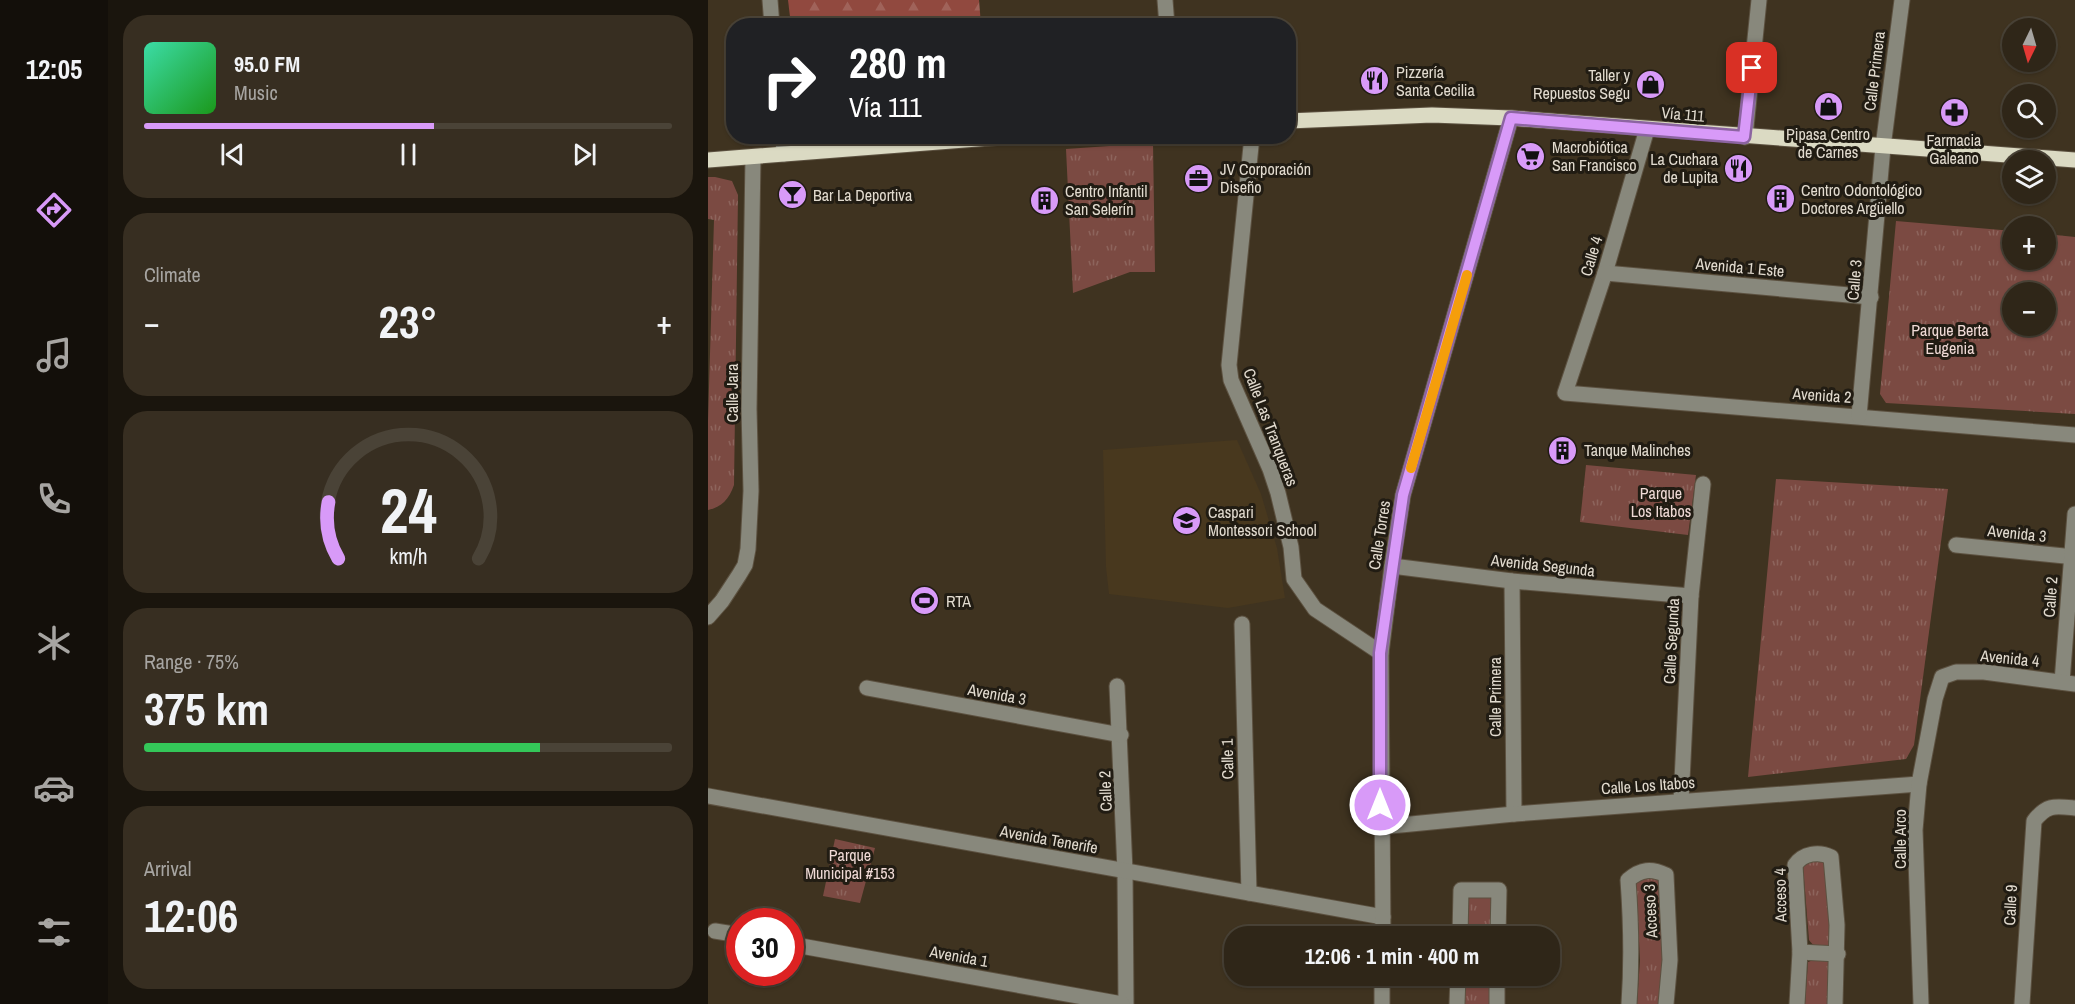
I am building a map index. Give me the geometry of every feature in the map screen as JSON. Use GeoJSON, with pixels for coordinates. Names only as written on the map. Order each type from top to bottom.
{"type":"FeatureCollection","features":[{"type":"Feature","properties":{"kind":"main road","name":"Vía 111"},"geometry":{"type":"LineString","coordinates":[[1296,121],[1432,115],[1511,118],[2075,160]]}},
{"type":"Feature","properties":{"kind":"main road"},"geometry":{"type":"LineString","coordinates":[[708,160],[913,144]]}},
{"type":"Feature","properties":{"kind":"street"},"geometry":{"type":"LineString","coordinates":[[770,0],[771,18]]}},
{"type":"Feature","properties":{"kind":"street"},"geometry":{"type":"LineString","coordinates":[[1165,0],[1166,18]]}},
{"type":"Feature","properties":{"kind":"street"},"geometry":{"type":"LineString","coordinates":[[1744,137],[1759,0]]}},
{"type":"Feature","properties":{"kind":"street","name":"Calle Primera"},"geometry":{"type":"LineString","coordinates":[[1883,147],[1902,0]]}},
{"type":"Feature","properties":{"kind":"street","name":"Calle Torres"},"geometry":{"type":"LineString","coordinates":[[1383,926],[1380,827],[1380,653],[1403,495],[1511,118]]}},
{"type":"Feature","properties":{"kind":"street","name":"Calle 4"},"geometry":{"type":"LineString","coordinates":[[1566,393],[1605,273],[1647,129]]}},
{"type":"Feature","properties":{"kind":"street"},"geometry":{"type":"LineString","coordinates":[[783,144],[784,154]]}},
{"type":"Feature","properties":{"kind":"street","name":"Calle Las Tranqueras"},"geometry":{"type":"LineString","coordinates":[[1251,144],[1229,365],[1231,380],[1270,469],[1278,493],[1291,547],[1294,579],[1315,609],[1380,653]]}},
{"type":"Feature","properties":{"kind":"street","name":"Calle 3"},"geometry":{"type":"LineString","coordinates":[[1859,416],[1883,147]]}},
{"type":"Feature","properties":{"kind":"street","name":"Calle Jara"},"geometry":{"type":"LineString","coordinates":[[708,617],[722,601],[745,565],[748,549],[751,491],[749,409],[753,157]]}},
{"type":"Feature","properties":{"kind":"street","name":"Avenida 1 Este"},"geometry":{"type":"LineString","coordinates":[[1605,273],[1871,297]]}},
{"type":"Feature","properties":{"kind":"street","name":"Avenida 2"},"geometry":{"type":"LineString","coordinates":[[1566,393],[2075,435]]}},
{"type":"Feature","properties":{"kind":"street","name":"Calle Segunda"},"geometry":{"type":"LineString","coordinates":[[1681,801],[1690,596],[1703,483]]}},
{"type":"Feature","properties":{"kind":"street","name":"Calle 2"},"geometry":{"type":"LineString","coordinates":[[2068,683],[2075,514]]}},
{"type":"Feature","properties":{"kind":"street","name":"Avenida 3"},"geometry":{"type":"LineString","coordinates":[[1956,545],[2073,556]]}},
{"type":"Feature","properties":{"kind":"street","name":"Avenida Segunda"},"geometry":{"type":"LineString","coordinates":[[1392,566],[1512,581],[1690,596]]}},
{"type":"Feature","properties":{"kind":"street","name":"Calle Primera"},"geometry":{"type":"LineString","coordinates":[[1512,581],[1514,813]]}},
{"type":"Feature","properties":{"kind":"street","name":"Calle 1"},"geometry":{"type":"LineString","coordinates":[[1242,624],[1249,893]]}},
{"type":"Feature","properties":{"kind":"street","name":"Avenida 4"},"geometry":{"type":"LineString","coordinates":[[1942,677],[1956,672],[1984,672],[2068,683]]}},
{"type":"Feature","properties":{"kind":"street","name":"Calle Arco"},"geometry":{"type":"LineString","coordinates":[[1920,1004],[1915,830],[1919,784],[1935,699],[1942,677]]}},
{"type":"Feature","properties":{"kind":"street","name":"Calle 2"},"geometry":{"type":"LineString","coordinates":[[1117,686],[1121,735],[1125,871],[1124,1004]]}},
{"type":"Feature","properties":{"kind":"street","name":"Avenida 3"},"geometry":{"type":"LineString","coordinates":[[867,688],[1121,735]]}},
{"type":"Feature","properties":{"kind":"street","name":"Calle Los Itabos"},"geometry":{"type":"LineString","coordinates":[[1380,827],[1514,813],[1919,784]]}},
{"type":"Feature","properties":{"kind":"street","name":"Avenida Tenerife"},"geometry":{"type":"LineString","coordinates":[[708,796],[1383,917]]}},
{"type":"Feature","properties":{"kind":"street","name":"Calle 9"},"geometry":{"type":"LineString","coordinates":[[2022,1004],[2034,821],[2042,810],[2055,806],[2075,808]]}},
{"type":"Feature","properties":{"kind":"street","name":"Acceso 4"},"geometry":{"type":"LineString","coordinates":[[1797,1004],[1800,952],[1795,865],[1798,859],[1807,855],[1824,854],[1831,857],[1838,954],[1835,1004]]}},
{"type":"Feature","properties":{"kind":"street","name":"Acceso 3"},"geometry":{"type":"LineString","coordinates":[[1629,1004],[1631,934],[1628,880],[1638,871],[1654,870],[1666,875],[1670,960],[1666,1004]]}},
{"type":"Feature","properties":{"kind":"street"},"geometry":{"type":"LineString","coordinates":[[1460,926],[1461,890],[1499,890],[1498,926]]}},
{"type":"Feature","properties":{"kind":"street"},"geometry":{"type":"LineString","coordinates":[[715,931],[726,933]]}},
{"type":"Feature","properties":{"kind":"street","name":"Avenida 1"},"geometry":{"type":"LineString","coordinates":[[804,947],[1124,1004]]}},
{"type":"Feature","properties":{"kind":"street"},"geometry":{"type":"LineString","coordinates":[[1800,952],[1838,954]]}},
{"type":"Feature","properties":{"kind":"street"},"geometry":{"type":"LineString","coordinates":[[1382,986],[1382,1004]]}},
{"type":"Feature","properties":{"kind":"street"},"geometry":{"type":"LineString","coordinates":[[1457,1004],[1458,986]]}},
{"type":"Feature","properties":{"kind":"street"},"geometry":{"type":"LineString","coordinates":[[1497,986],[1497,1004]]}},
{"type":"Feature","properties":{"kind":"shaded area","name":"Caspari Montessori School"},"geometry":{"type":"Polygon","coordinates":[[[1237,440],[1261,494],[1277,548],[1285,598],[1228,608],[1109,594],[1106,567],[1103,450],[1237,440]]]}},
{"type":"Feature","properties":{"kind":"green space"},"geometry":{"type":"Polygon","coordinates":[[[788,0],[979,0],[980,18],[790,18],[788,0]]]}},
{"type":"Feature","properties":{"kind":"green space"},"geometry":{"type":"Polygon","coordinates":[[[1153,144],[1155,272],[1130,272],[1073,293],[1066,149],[1153,144]]]}},
{"type":"Feature","properties":{"kind":"green space"},"geometry":{"type":"Polygon","coordinates":[[[708,177],[732,181],[738,195],[734,485],[724,502],[708,510],[708,421],[714,220],[708,219],[708,177]]]}},
{"type":"Feature","properties":{"kind":"green space","name":"Parque Berta Eugenia"},"geometry":{"type":"Polygon","coordinates":[[[1896,221],[2002,230],[2002,270],[2056,270],[2056,235],[2075,237],[2075,414],[1886,403],[1880,394],[1896,221]]]}},
{"type":"Feature","properties":{"kind":"green space","name":"Parque Los Itabos"},"geometry":{"type":"Polygon","coordinates":[[[1586,465],[1696,475],[1688,535],[1580,522],[1586,465]]]}},
{"type":"Feature","properties":{"kind":"green space"},"geometry":{"type":"Polygon","coordinates":[[[1776,479],[1948,489],[1914,745],[1906,759],[1748,777],[1776,479]]]}},
{"type":"Feature","properties":{"kind":"green space","name":"Parque Municipal #153"},"geometry":{"type":"Polygon","coordinates":[[[835,839],[875,848],[860,903],[823,896],[835,839]]]}},
{"type":"Feature","properties":{"kind":"green space"},"geometry":{"type":"Polygon","coordinates":[[[1818,857],[1828,865],[1831,945],[1822,947],[1814,945],[1809,940],[1803,866],[1818,857]]]}},
{"type":"Feature","properties":{"kind":"green space"},"geometry":{"type":"Polygon","coordinates":[[[1641,875],[1663,880],[1667,962],[1662,1004],[1637,1004],[1640,960],[1636,884],[1641,875]]]}},
{"type":"Feature","properties":{"kind":"green space"},"geometry":{"type":"Polygon","coordinates":[[[1490,895],[1493,900],[1493,926],[1465,926],[1466,898],[1490,895]]]}},
{"type":"Feature","properties":{"kind":"green space"},"geometry":{"type":"Polygon","coordinates":[[[1816,959],[1829,959],[1830,1004],[1805,1004],[1808,962],[1816,959]]]}},
{"type":"Feature","properties":{"kind":"green space"},"geometry":{"type":"Polygon","coordinates":[[[1463,986],[1493,986],[1493,1004],[1462,1004],[1463,986]]]}},
{"type":"Feature","properties":{"kind":"slow traffic"},"geometry":{"type":"LineString","coordinates":[[1411,468],[1467,275]]}},
{"type":"Feature","properties":{"kind":"place","name":"Pizzería Santa Cecilia"},"geometry":{"type":"Point","coordinates":[1375,81]}},
{"type":"Feature","properties":{"kind":"place","name":"Taller y Repuestos Segu"},"geometry":{"type":"Point","coordinates":[1651,84]}},
{"type":"Feature","properties":{"kind":"place","name":"Pipasa Centro de Carnes"},"geometry":{"type":"Point","coordinates":[1828,106]}},
{"type":"Feature","properties":{"kind":"place","name":"Farmacia Galeano"},"geometry":{"type":"Point","coordinates":[1954,112]}},
{"type":"Feature","properties":{"kind":"place","name":"Macrobiótica San Francisco"},"geometry":{"type":"Point","coordinates":[1531,156]}},
{"type":"Feature","properties":{"kind":"place","name":"La Cuchara de Lupita"},"geometry":{"type":"Point","coordinates":[1739,168]}},
{"type":"Feature","properties":{"kind":"place","name":"JV Corporación Diseño"},"geometry":{"type":"Point","coordinates":[1199,178]}},
{"type":"Feature","properties":{"kind":"place","name":"Bar La Deportiva"},"geometry":{"type":"Point","coordinates":[792,195]}},
{"type":"Feature","properties":{"kind":"place","name":"Centro Odontológico Doctores Argüello"},"geometry":{"type":"Point","coordinates":[1780,199]}},
{"type":"Feature","properties":{"kind":"place","name":"Centro Infantil San Selerín"},"geometry":{"type":"Point","coordinates":[1044,200]}},
{"type":"Feature","properties":{"kind":"place","name":"Tanque Malinches"},"geometry":{"type":"Point","coordinates":[1563,450]}},
{"type":"Feature","properties":{"kind":"place","name":"Caspari Montessori School"},"geometry":{"type":"Point","coordinates":[1187,521]}},
{"type":"Feature","properties":{"kind":"place","name":"RTA"},"geometry":{"type":"Point","coordinates":[925,601]}},
{"type":"Feature","properties":{"kind":"route"},"geometry":{"type":"LineString","coordinates":[[1380,805],[1380,653],[1403,495],[1511,118],[1744,137],[1752,68]]}}]}
